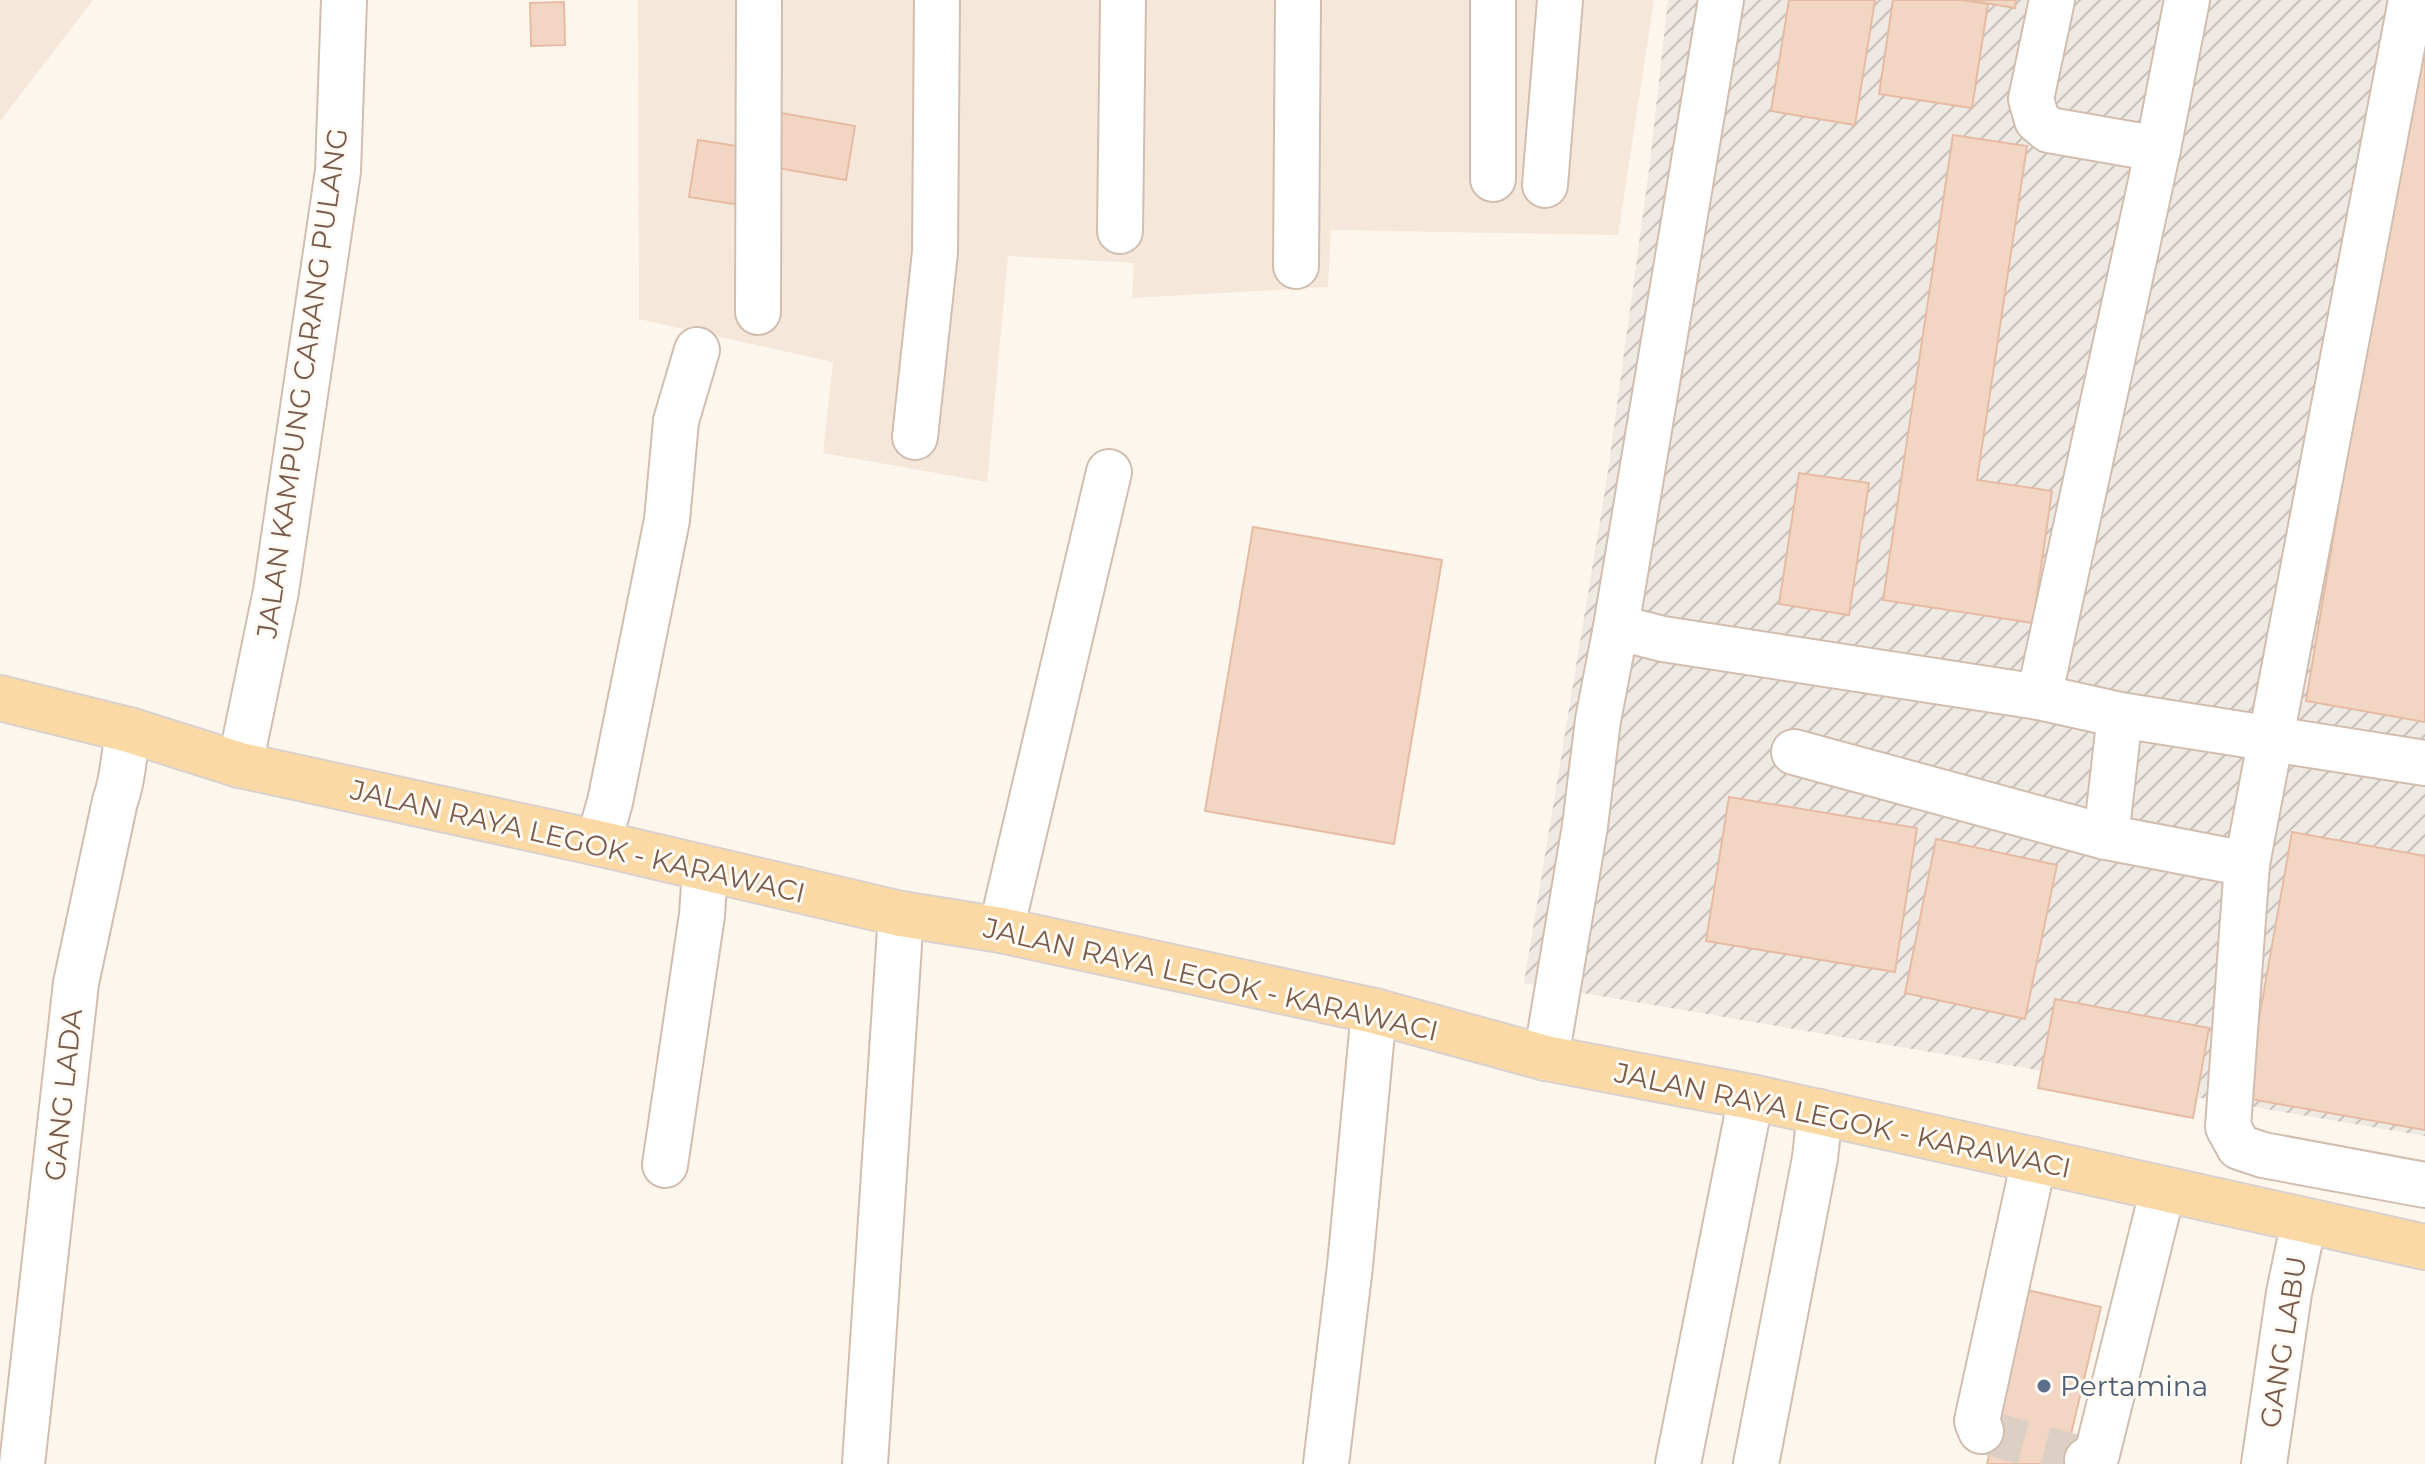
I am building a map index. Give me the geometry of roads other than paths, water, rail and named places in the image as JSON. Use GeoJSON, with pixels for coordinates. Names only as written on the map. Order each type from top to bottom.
{"type":"FeatureCollection","features":[{"type":"Feature","properties":{"kind":"main road","name":"JALAN RAYA LEGOK - KARAWACI"},"geometry":{"type":"LineString","coordinates":[[0,698],[129,730],[240,765],[598,843],[901,914],[1001,930],[1374,1011],[1546,1058],[1751,1097],[2425,1247]]}},
{"type":"Feature","properties":{"kind":"street","name":"JALAN KAMPUNG CARANG PULANG"},"geometry":{"type":"LineString","coordinates":[[240,765],[276,591],[338,171],[344,0]]}},
{"type":"Feature","properties":{"kind":"street"},"geometry":{"type":"LineString","coordinates":[[758,312],[759,0]]}},
{"type":"Feature","properties":{"kind":"street"},"geometry":{"type":"LineString","coordinates":[[915,437],[935,252],[937,0]]}},
{"type":"Feature","properties":{"kind":"street"},"geometry":{"type":"LineString","coordinates":[[1120,231],[1123,0]]}},
{"type":"Feature","properties":{"kind":"street"},"geometry":{"type":"LineString","coordinates":[[1296,266],[1298,0]]}},
{"type":"Feature","properties":{"kind":"street"},"geometry":{"type":"LineString","coordinates":[[1493,0],[1493,179]]}},
{"type":"Feature","properties":{"kind":"street"},"geometry":{"type":"LineString","coordinates":[[1545,185],[1560,0]]}},
{"type":"Feature","properties":{"kind":"street"},"geometry":{"type":"LineString","coordinates":[[1546,1058],[1585,826],[1598,720],[1721,0]]}},
{"type":"Feature","properties":{"kind":"street"},"geometry":{"type":"LineString","coordinates":[[2052,0],[2031,99],[2037,120],[2049,130],[2158,149]]}},
{"type":"Feature","properties":{"kind":"street"},"geometry":{"type":"LineString","coordinates":[[2039,697],[2158,149],[2187,0]]}},
{"type":"Feature","properties":{"kind":"street"},"geometry":{"type":"LineString","coordinates":[[2411,0],[2247,864],[2228,1127],[2239,1147],[2263,1155],[2425,1185]]}},
{"type":"Feature","properties":{"kind":"street"},"geometry":{"type":"LineString","coordinates":[[598,843],[610,802],[667,520],[676,421],[697,350]]}},
{"type":"Feature","properties":{"kind":"street"},"geometry":{"type":"LineString","coordinates":[[1001,930],[1109,472]]}},
{"type":"Feature","properties":{"kind":"street"},"geometry":{"type":"LineString","coordinates":[[1616,627],[1663,639],[2039,697],[2120,715],[2425,763]]}},
{"type":"Feature","properties":{"kind":"street"},"geometry":{"type":"LineString","coordinates":[[2106,837],[2120,715]]}},
{"type":"Feature","properties":{"kind":"street","name":"GANG LADA"},"geometry":{"type":"LineString","coordinates":[[22,1464],[76,983],[121,785],[123,754],[129,730]]}},
{"type":"Feature","properties":{"kind":"street"},"geometry":{"type":"LineString","coordinates":[[1794,752],[2106,837],[2247,864]]}},
{"type":"Feature","properties":{"kind":"street"},"geometry":{"type":"LineString","coordinates":[[665,1165],[702,915],[705,870]]}},
{"type":"Feature","properties":{"kind":"street"},"geometry":{"type":"LineString","coordinates":[[865,1464],[901,914]]}},
{"type":"Feature","properties":{"kind":"street"},"geometry":{"type":"LineString","coordinates":[[1326,1464],[1348,1282],[1374,1011]]}},
{"type":"Feature","properties":{"kind":"street"},"geometry":{"type":"LineString","coordinates":[[1678,1464],[1751,1097]]}},
{"type":"Feature","properties":{"kind":"street"},"geometry":{"type":"LineString","coordinates":[[1756,1464],[1815,1158],[1820,1112]]}},
{"type":"Feature","properties":{"kind":"street"},"geometry":{"type":"LineString","coordinates":[[1981,1431],[1977,1421],[2034,1160]]}},
{"type":"Feature","properties":{"kind":"street"},"geometry":{"type":"LineString","coordinates":[[2087,1460],[2097,1454],[2163,1189]]}},
{"type":"Feature","properties":{"kind":"street","name":"GANG LABU"},"geometry":{"type":"LineString","coordinates":[[2264,1464],[2289,1293],[2304,1221]]}},
{"type":"Feature","properties":{"kind":"tunnel"},"geometry":{"type":"LineString","coordinates":[[1981,1431],[2087,1460]]}},
{"type":"Feature","properties":{"kind":"place","name":"Pertamina"},"geometry":{"type":"Point","coordinates":[2044,1386]}}]}
